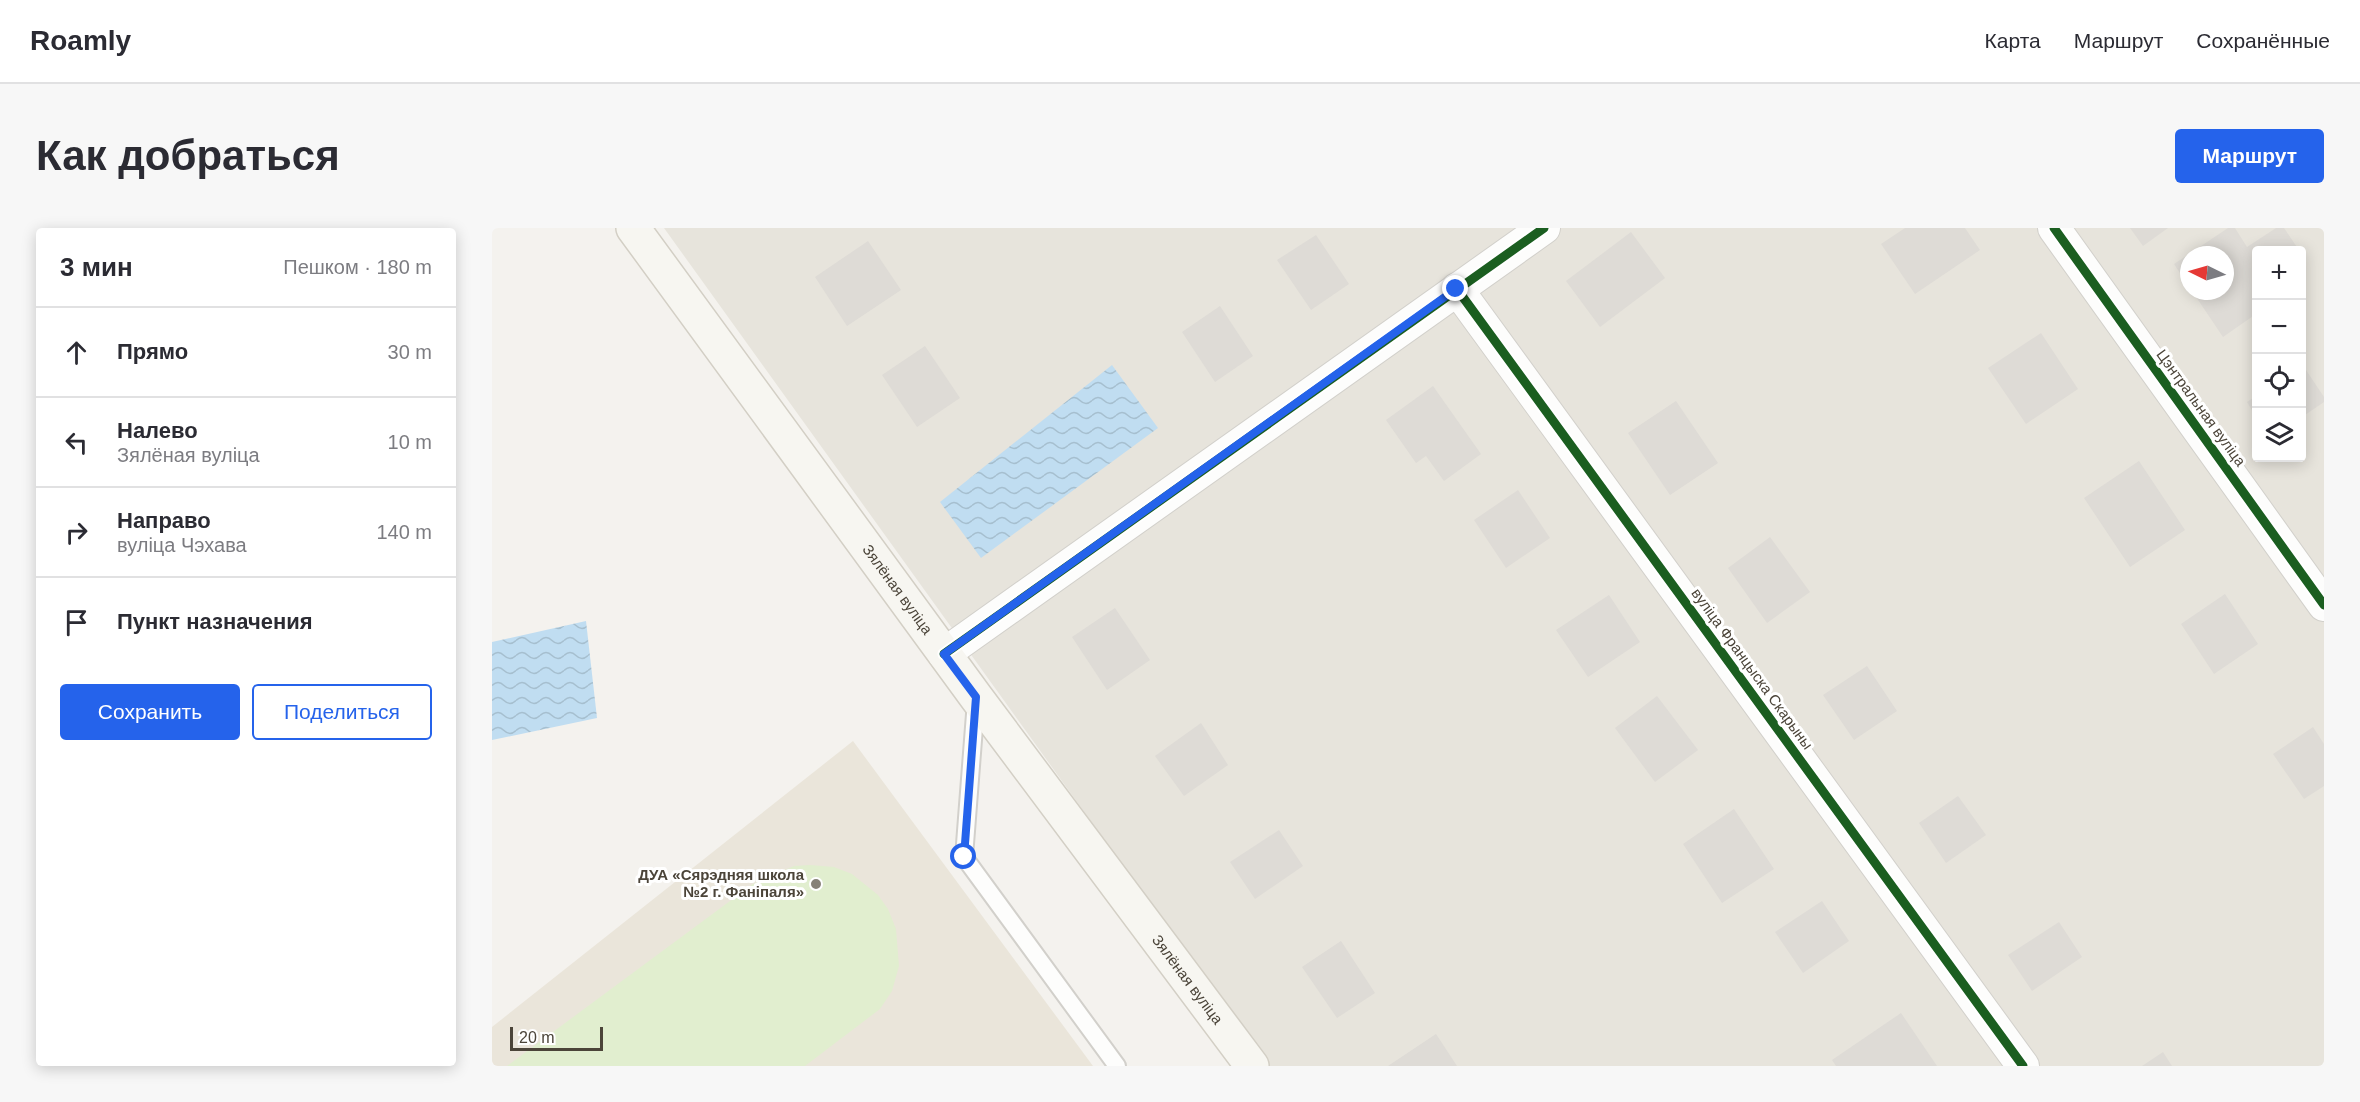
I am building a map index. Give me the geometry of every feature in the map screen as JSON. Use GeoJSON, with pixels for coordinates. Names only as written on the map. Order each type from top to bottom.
{"type":"FeatureCollection","features":[{"type":"Feature","properties":{"kind":"main road","name":"Зялёная вуліца"},"geometry":{"type":"LineString","coordinates":[[633,228],[944,654],[1251,1066]]}},
{"type":"Feature","properties":{"kind":"street"},"geometry":{"type":"LineString","coordinates":[[944,654],[1544,228]]}},
{"type":"Feature","properties":{"kind":"street","name":"Цэнтральная вуліца"},"geometry":{"type":"LineString","coordinates":[[2054,228],[2324,605]]}},
{"type":"Feature","properties":{"kind":"street","name":"вуліца Францыска Скарыны"},"geometry":{"type":"LineString","coordinates":[[1456,289],[2023,1066]]}},
{"type":"Feature","properties":{"kind":"lane"},"geometry":{"type":"LineString","coordinates":[[976,697],[964,857],[1117,1066]]}},
{"type":"Feature","properties":{"kind":"shaded area"},"geometry":{"type":"Polygon","coordinates":[[[664,228],[2324,228],[2324,1066],[1267,1066],[664,228]]]}},
{"type":"Feature","properties":{"kind":"shaded area","name":"ДУА «Сярэдняя школа №2 г. Фаніпаля»"},"geometry":{"type":"Polygon","coordinates":[[[853,741],[1093,1066],[492,1066],[492,1027],[853,741]]]}},
{"type":"Feature","properties":{"kind":"green space"},"geometry":{"type":"Polygon","coordinates":[[[794,866],[834,867],[852,874],[878,895],[888,909],[896,929],[899,966],[892,991],[880,1009],[805,1066],[507,1066],[753,884],[794,866]]]}},
{"type":"Feature","properties":{"kind":"water"},"geometry":{"type":"Polygon","coordinates":[[[1112,365],[1158,428],[981,558],[940,502],[1112,365]]]}},
{"type":"Feature","properties":{"kind":"water"},"geometry":{"type":"Polygon","coordinates":[[[586,621],[597,718],[492,740],[492,642],[586,621]]]}},
{"type":"Feature","properties":{"kind":"building"},"geometry":{"type":"Polygon","coordinates":[[[1905,228],[1965,228],[1980,250],[1915,294],[1881,244],[1905,228]]]}},
{"type":"Feature","properties":{"kind":"building"},"geometry":{"type":"Polygon","coordinates":[[[2130,228],[2168,228],[2143,246],[2130,228]]]}},
{"type":"Feature","properties":{"kind":"building"},"geometry":{"type":"Polygon","coordinates":[[[2228,228],[2235,228],[2247,247],[2276,228],[2284,228],[2296,246],[2252,246],[2252,317],[2223,337],[2198,300],[2234,300],[2234,246],[2201,246],[2228,228]]]}},
{"type":"Feature","properties":{"kind":"building"},"geometry":{"type":"Polygon","coordinates":[[[1631,232],[1665,278],[1600,327],[1566,281],[1631,232]]]}},
{"type":"Feature","properties":{"kind":"building"},"geometry":{"type":"Polygon","coordinates":[[[1316,235],[1349,284],[1311,310],[1277,260],[1316,235]]]}},
{"type":"Feature","properties":{"kind":"building"},"geometry":{"type":"Polygon","coordinates":[[[868,241],[901,290],[847,326],[815,277],[868,241]]]}},
{"type":"Feature","properties":{"kind":"building"},"geometry":{"type":"Polygon","coordinates":[[[2180,260],[2180,273],[2174,264],[2180,260]]]}},
{"type":"Feature","properties":{"kind":"building"},"geometry":{"type":"Polygon","coordinates":[[[1220,306],[1253,356],[1215,382],[1182,332],[1220,306]]]}},
{"type":"Feature","properties":{"kind":"building"},"geometry":{"type":"Polygon","coordinates":[[[2041,333],[2078,389],[2026,424],[1988,368],[2041,333]]]}},
{"type":"Feature","properties":{"kind":"building"},"geometry":{"type":"Polygon","coordinates":[[[925,346],[960,398],[917,427],[882,375],[925,346]]]}},
{"type":"Feature","properties":{"kind":"building"},"geometry":{"type":"Polygon","coordinates":[[[2306,370],[2324,397],[2324,402],[2306,414],[2306,370]]]}},
{"type":"Feature","properties":{"kind":"building"},"geometry":{"type":"Polygon","coordinates":[[[1433,386],[1481,454],[1444,481],[1426,456],[1416,463],[1386,420],[1433,386]]]}},
{"type":"Feature","properties":{"kind":"building"},"geometry":{"type":"Polygon","coordinates":[[[2252,399],[2252,410],[2247,402],[2252,399]]]}},
{"type":"Feature","properties":{"kind":"building"},"geometry":{"type":"Polygon","coordinates":[[[1676,401],[1718,463],[1670,495],[1628,433],[1676,401]]]}},
{"type":"Feature","properties":{"kind":"building"},"geometry":{"type":"Polygon","coordinates":[[[2139,461],[2185,530],[2130,567],[2084,498],[2139,461]]]}},
{"type":"Feature","properties":{"kind":"building"},"geometry":{"type":"Polygon","coordinates":[[[1518,490],[1550,538],[1506,568],[1474,520],[1518,490]]]}},
{"type":"Feature","properties":{"kind":"building"},"geometry":{"type":"Polygon","coordinates":[[[1770,537],[1810,592],[1767,623],[1728,568],[1770,537]]]}},
{"type":"Feature","properties":{"kind":"building"},"geometry":{"type":"Polygon","coordinates":[[[2225,594],[2258,644],[2214,674],[2181,624],[2225,594]]]}},
{"type":"Feature","properties":{"kind":"building"},"geometry":{"type":"Polygon","coordinates":[[[1609,595],[1640,642],[1588,677],[1556,630],[1609,595]]]}},
{"type":"Feature","properties":{"kind":"building"},"geometry":{"type":"Polygon","coordinates":[[[1115,608],[1150,660],[1107,690],[1072,637],[1115,608]]]}},
{"type":"Feature","properties":{"kind":"building"},"geometry":{"type":"Polygon","coordinates":[[[1867,666],[1897,711],[1854,740],[1823,695],[1867,666]]]}},
{"type":"Feature","properties":{"kind":"building"},"geometry":{"type":"Polygon","coordinates":[[[1657,696],[1698,750],[1655,782],[1615,728],[1657,696]]]}},
{"type":"Feature","properties":{"kind":"building"},"geometry":{"type":"Polygon","coordinates":[[[1201,723],[1228,765],[1184,796],[1155,756],[1201,723]]]}},
{"type":"Feature","properties":{"kind":"building"},"geometry":{"type":"Polygon","coordinates":[[[2313,727],[2324,744],[2324,786],[2304,799],[2273,754],[2313,727]]]}},
{"type":"Feature","properties":{"kind":"building"},"geometry":{"type":"Polygon","coordinates":[[[1958,796],[1986,835],[1946,863],[1919,823],[1958,796]]]}},
{"type":"Feature","properties":{"kind":"building"},"geometry":{"type":"Polygon","coordinates":[[[1734,809],[1774,869],[1722,903],[1683,844],[1734,809]]]}},
{"type":"Feature","properties":{"kind":"building"},"geometry":{"type":"Polygon","coordinates":[[[1279,830],[1303,866],[1255,899],[1230,862],[1279,830]]]}},
{"type":"Feature","properties":{"kind":"building"},"geometry":{"type":"Polygon","coordinates":[[[1822,901],[1849,941],[1803,973],[1775,932],[1822,901]]]}},
{"type":"Feature","properties":{"kind":"building"},"geometry":{"type":"Polygon","coordinates":[[[2059,922],[2082,957],[2032,991],[2008,955],[2059,922]]]}},
{"type":"Feature","properties":{"kind":"building"},"geometry":{"type":"Polygon","coordinates":[[[1341,941],[1375,993],[1337,1018],[1302,967],[1341,941]]]}},
{"type":"Feature","properties":{"kind":"building"},"geometry":{"type":"Polygon","coordinates":[[[1901,1013],[1937,1066],[1836,1066],[1832,1060],[1901,1013]]]}},
{"type":"Feature","properties":{"kind":"building"},"geometry":{"type":"Polygon","coordinates":[[[1436,1034],[1457,1066],[1388,1066],[1436,1034]]]}},
{"type":"Feature","properties":{"kind":"building"},"geometry":{"type":"Polygon","coordinates":[[[2163,1052],[2172,1066],[2142,1066],[2163,1052]]]}},
{"type":"Feature","properties":{"kind":"cycle path"},"geometry":{"type":"LineString","coordinates":[[944,654],[1544,228]]}},
{"type":"Feature","properties":{"kind":"cycle path"},"geometry":{"type":"LineString","coordinates":[[2054,228],[2324,605]]}},
{"type":"Feature","properties":{"kind":"cycle path"},"geometry":{"type":"LineString","coordinates":[[1457,289],[2023,1066]]}},
{"type":"Feature","properties":{"kind":"place","name":"ДУА «Сярэдняя школа №2 г. Фаніпаля»"},"geometry":{"type":"Point","coordinates":[816,884]}},
{"type":"Feature","properties":{"kind":"route"},"geometry":{"type":"LineString","coordinates":[[964,857],[976,697],[944,654],[1456,289]]}}]}
